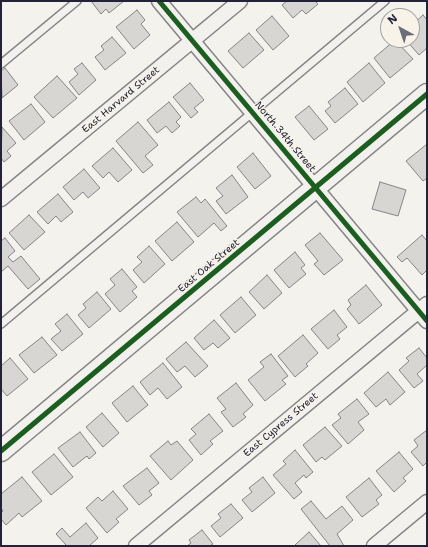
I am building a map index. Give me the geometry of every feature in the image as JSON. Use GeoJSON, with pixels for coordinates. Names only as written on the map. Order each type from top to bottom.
{"type":"FeatureCollection","features":[{"type":"Feature","properties":{"kind":"street","name":"North 34th Street"},"geometry":{"type":"LineString","coordinates":[[160,1],[316,188],[424,312]]}},
{"type":"Feature","properties":{"kind":"street","name":"East Harvard Street"},"geometry":{"type":"LineString","coordinates":[[1,199],[240,1]]}},
{"type":"Feature","properties":{"kind":"street","name":"East Oak Street"},"geometry":{"type":"LineString","coordinates":[[1,451],[427,94]]}},
{"type":"Feature","properties":{"kind":"street","name":"East Cypress Street"},"geometry":{"type":"LineString","coordinates":[[136,546],[424,312]]}},
{"type":"Feature","properties":{"kind":"street"},"geometry":{"type":"LineString","coordinates":[[374,546],[427,502]]}},
{"type":"Feature","properties":{"kind":"lane"},"geometry":{"type":"LineString","coordinates":[[1,64],[77,1]]}},
{"type":"Feature","properties":{"kind":"lane"},"geometry":{"type":"LineString","coordinates":[[1,324],[385,1]]}},
{"type":"Feature","properties":{"kind":"building"},"geometry":{"type":"Polygon","coordinates":[[[91,1],[124,1],[109,13],[106,9],[101,14],[91,1]]]}},
{"type":"Feature","properties":{"kind":"building"},"geometry":{"type":"Polygon","coordinates":[[[287,1],[315,1],[318,4],[306,14],[302,10],[293,18],[282,5],[287,1]]]}},
{"type":"Feature","properties":{"kind":"building"},"geometry":{"type":"Polygon","coordinates":[[[137,10],[145,20],[141,24],[150,35],[134,49],[116,27],[137,10]]]}},
{"type":"Feature","properties":{"kind":"building"},"geometry":{"type":"Polygon","coordinates":[[[423,15],[427,20],[427,48],[419,55],[413,48],[420,48],[420,18],[423,15]]]}},
{"type":"Feature","properties":{"kind":"building"},"geometry":{"type":"Polygon","coordinates":[[[272,16],[289,36],[273,50],[256,30],[272,16]]]}},
{"type":"Feature","properties":{"kind":"building"},"geometry":{"type":"Polygon","coordinates":[[[249,33],[264,50],[243,68],[228,51],[249,33]]]}},
{"type":"Feature","properties":{"kind":"building"},"geometry":{"type":"Polygon","coordinates":[[[112,37],[126,53],[105,70],[95,57],[104,50],[101,46],[112,37]]]}},
{"type":"Feature","properties":{"kind":"building"},"geometry":{"type":"Polygon","coordinates":[[[386,48],[403,48],[413,59],[390,78],[374,58],[386,48]]]}},
{"type":"Feature","properties":{"kind":"building"},"geometry":{"type":"Polygon","coordinates":[[[82,63],[96,80],[79,95],[69,82],[78,74],[74,69],[82,63]]]}},
{"type":"Feature","properties":{"kind":"building"},"geometry":{"type":"Polygon","coordinates":[[[369,63],[385,83],[363,102],[347,82],[369,63]]]}},
{"type":"Feature","properties":{"kind":"building"},"geometry":{"type":"Polygon","coordinates":[[[5,68],[18,85],[2,98],[1,71],[5,68]]]}},
{"type":"Feature","properties":{"kind":"building"},"geometry":{"type":"Polygon","coordinates":[[[57,76],[77,98],[53,118],[34,97],[57,76]]]}},
{"type":"Feature","properties":{"kind":"building"},"geometry":{"type":"Polygon","coordinates":[[[190,83],[204,100],[194,108],[198,112],[191,118],[173,97],[190,83]]]}},
{"type":"Feature","properties":{"kind":"building"},"geometry":{"type":"Polygon","coordinates":[[[345,88],[358,104],[335,123],[325,111],[331,106],[328,102],[345,88]]]}},
{"type":"Feature","properties":{"kind":"building"},"geometry":{"type":"Polygon","coordinates":[[[169,102],[181,117],[176,122],[180,126],[172,133],[166,126],[157,133],[147,120],[169,102]]]}},
{"type":"Feature","properties":{"kind":"building"},"geometry":{"type":"Polygon","coordinates":[[[31,104],[45,122],[24,140],[9,121],[31,104]]]}},
{"type":"Feature","properties":{"kind":"building"},"geometry":{"type":"Polygon","coordinates":[[[309,106],[328,129],[314,140],[295,117],[309,106]]]}},
{"type":"Feature","properties":{"kind":"building"},"geometry":{"type":"Polygon","coordinates":[[[138,122],[158,145],[145,156],[153,165],[143,173],[116,141],[138,122]]]}},
{"type":"Feature","properties":{"kind":"building"},"geometry":{"type":"Polygon","coordinates":[[[2,127],[16,143],[7,151],[11,156],[4,162],[1,158],[2,127]]]}},
{"type":"Feature","properties":{"kind":"building"},"geometry":{"type":"Polygon","coordinates":[[[427,144],[427,178],[423,181],[406,161],[427,144]]]}},
{"type":"Feature","properties":{"kind":"building"},"geometry":{"type":"Polygon","coordinates":[[[113,148],[132,170],[118,182],[109,172],[103,178],[92,166],[113,148]]]}},
{"type":"Feature","properties":{"kind":"building"},"geometry":{"type":"Polygon","coordinates":[[[253,153],[271,176],[255,189],[237,167],[253,153]]]}},
{"type":"Feature","properties":{"kind":"building"},"geometry":{"type":"Polygon","coordinates":[[[84,169],[100,188],[88,198],[83,192],[74,200],[63,187],[84,169]]]}},
{"type":"Feature","properties":{"kind":"building"},"geometry":{"type":"Polygon","coordinates":[[[232,175],[248,197],[226,214],[216,201],[223,196],[216,188],[232,175]]]}},
{"type":"Feature","properties":{"kind":"building"},"geometry":{"type":"Polygon","coordinates":[[[380,182],[406,190],[398,216],[372,209],[380,182]]]}},
{"type":"Feature","properties":{"kind":"building"},"geometry":{"type":"Polygon","coordinates":[[[58,194],[73,212],[61,222],[56,216],[48,224],[37,212],[58,194]]]}},
{"type":"Feature","properties":{"kind":"building"},"geometry":{"type":"Polygon","coordinates":[[[196,197],[201,203],[205,199],[227,226],[221,231],[214,223],[198,237],[177,212],[196,197]]]}},
{"type":"Feature","properties":{"kind":"building"},"geometry":{"type":"Polygon","coordinates":[[[29,215],[45,232],[24,250],[9,233],[29,215]]]}},
{"type":"Feature","properties":{"kind":"building"},"geometry":{"type":"Polygon","coordinates":[[[177,222],[194,242],[172,261],[155,241],[177,222]]]}},
{"type":"Feature","properties":{"kind":"building"},"geometry":{"type":"Polygon","coordinates":[[[320,233],[343,260],[324,275],[314,264],[318,261],[305,245],[320,233]]]}},
{"type":"Feature","properties":{"kind":"building"},"geometry":{"type":"Polygon","coordinates":[[[422,235],[427,241],[427,270],[422,275],[407,258],[402,262],[397,257],[422,235]]]}},
{"type":"Feature","properties":{"kind":"building"},"geometry":{"type":"Polygon","coordinates":[[[5,238],[15,251],[8,257],[13,262],[21,256],[40,279],[28,289],[8,266],[1,272],[1,241],[5,238]]]}},
{"type":"Feature","properties":{"kind":"building"},"geometry":{"type":"Polygon","coordinates":[[[149,246],[165,264],[144,283],[133,270],[142,262],[137,257],[149,246]]]}},
{"type":"Feature","properties":{"kind":"building"},"geometry":{"type":"Polygon","coordinates":[[[295,252],[305,265],[301,268],[306,274],[289,288],[274,270],[295,252]]]}},
{"type":"Feature","properties":{"kind":"building"},"geometry":{"type":"Polygon","coordinates":[[[122,269],[137,287],[132,291],[137,297],[120,312],[105,294],[115,285],[110,279],[122,269]]]}},
{"type":"Feature","properties":{"kind":"building"},"geometry":{"type":"Polygon","coordinates":[[[267,275],[282,293],[264,309],[249,292],[267,275]]]}},
{"type":"Feature","properties":{"kind":"building"},"geometry":{"type":"Polygon","coordinates":[[[366,285],[382,305],[359,324],[347,309],[351,305],[348,300],[366,285]]]}},
{"type":"Feature","properties":{"kind":"building"},"geometry":{"type":"Polygon","coordinates":[[[97,292],[111,309],[89,328],[78,315],[86,308],[83,304],[97,292]]]}},
{"type":"Feature","properties":{"kind":"building"},"geometry":{"type":"Polygon","coordinates":[[[241,297],[256,315],[235,333],[220,315],[241,297]]]}},
{"type":"Feature","properties":{"kind":"building"},"geometry":{"type":"Polygon","coordinates":[[[334,310],[347,327],[337,335],[340,339],[328,349],[311,329],[334,310]]]}},
{"type":"Feature","properties":{"kind":"building"},"geometry":{"type":"Polygon","coordinates":[[[67,314],[83,334],[62,351],[51,339],[61,331],[55,324],[67,314]]]}},
{"type":"Feature","properties":{"kind":"building"},"geometry":{"type":"Polygon","coordinates":[[[214,320],[230,338],[218,348],[213,343],[204,350],[194,338],[214,320]]]}},
{"type":"Feature","properties":{"kind":"building"},"geometry":{"type":"Polygon","coordinates":[[[303,335],[318,353],[306,364],[308,366],[295,377],[278,356],[303,335]]]}},
{"type":"Feature","properties":{"kind":"building"},"geometry":{"type":"Polygon","coordinates":[[[42,337],[57,355],[34,373],[19,355],[42,337]]]}},
{"type":"Feature","properties":{"kind":"building"},"geometry":{"type":"Polygon","coordinates":[[[186,342],[208,366],[195,377],[185,366],[177,372],[166,359],[186,342]]]}},
{"type":"Feature","properties":{"kind":"building"},"geometry":{"type":"Polygon","coordinates":[[[419,348],[427,358],[427,365],[417,374],[423,381],[414,388],[399,370],[409,361],[406,358],[419,348]]]}},
{"type":"Feature","properties":{"kind":"building"},"geometry":{"type":"Polygon","coordinates":[[[271,354],[288,376],[282,380],[286,384],[265,401],[248,380],[264,367],[260,362],[271,354]]]}},
{"type":"Feature","properties":{"kind":"building"},"geometry":{"type":"Polygon","coordinates":[[[10,358],[28,379],[7,396],[1,389],[1,366],[10,358]]]}},
{"type":"Feature","properties":{"kind":"building"},"geometry":{"type":"Polygon","coordinates":[[[163,363],[182,387],[167,399],[158,388],[150,395],[140,382],[163,363]]]}},
{"type":"Feature","properties":{"kind":"building"},"geometry":{"type":"Polygon","coordinates":[[[388,372],[405,392],[390,405],[386,399],[376,407],[364,393],[388,372]]]}},
{"type":"Feature","properties":{"kind":"building"},"geometry":{"type":"Polygon","coordinates":[[[236,383],[253,405],[243,414],[246,417],[233,427],[221,412],[226,409],[217,398],[236,383]]]}},
{"type":"Feature","properties":{"kind":"building"},"geometry":{"type":"Polygon","coordinates":[[[133,386],[148,405],[127,422],[112,403],[133,386]]]}},
{"type":"Feature","properties":{"kind":"building"},"geometry":{"type":"Polygon","coordinates":[[[357,399],[369,414],[358,422],[364,430],[348,444],[332,425],[341,418],[338,414],[357,399]]]}},
{"type":"Feature","properties":{"kind":"building"},"geometry":{"type":"Polygon","coordinates":[[[102,413],[119,433],[103,447],[86,427],[102,413]]]}},
{"type":"Feature","properties":{"kind":"building"},"geometry":{"type":"Polygon","coordinates":[[[209,414],[223,431],[210,441],[213,444],[201,455],[189,440],[196,434],[191,429],[209,414]]]}},
{"type":"Feature","properties":{"kind":"building"},"geometry":{"type":"Polygon","coordinates":[[[325,427],[342,446],[325,460],[322,457],[316,462],[303,445],[325,427]]]}},
{"type":"Feature","properties":{"kind":"building"},"geometry":{"type":"Polygon","coordinates":[[[427,430],[427,462],[423,466],[411,452],[418,446],[414,440],[427,430]]]}},
{"type":"Feature","properties":{"kind":"building"},"geometry":{"type":"Polygon","coordinates":[[[80,432],[96,453],[89,459],[87,456],[73,467],[58,448],[80,432]]]}},
{"type":"Feature","properties":{"kind":"building"},"geometry":{"type":"Polygon","coordinates":[[[168,441],[171,445],[177,441],[193,460],[171,480],[150,456],[168,441]]]}},
{"type":"Feature","properties":{"kind":"building"},"geometry":{"type":"Polygon","coordinates":[[[295,450],[313,472],[306,478],[304,475],[295,483],[302,492],[294,499],[273,475],[286,464],[283,461],[295,450]]]}},
{"type":"Feature","properties":{"kind":"building"},"geometry":{"type":"Polygon","coordinates":[[[399,452],[413,469],[403,478],[406,481],[394,492],[376,471],[399,452]]]}},
{"type":"Feature","properties":{"kind":"building"},"geometry":{"type":"Polygon","coordinates":[[[54,454],[73,477],[51,495],[32,472],[54,454]]]}},
{"type":"Feature","properties":{"kind":"building"},"geometry":{"type":"Polygon","coordinates":[[[147,468],[159,483],[149,491],[152,495],[139,505],[123,486],[147,468]]]}},
{"type":"Feature","properties":{"kind":"building"},"geometry":{"type":"Polygon","coordinates":[[[22,477],[42,501],[22,517],[19,513],[6,525],[1,519],[1,513],[3,511],[1,508],[1,494],[22,477]]]}},
{"type":"Feature","properties":{"kind":"building"},"geometry":{"type":"Polygon","coordinates":[[[263,477],[275,493],[252,512],[242,500],[252,492],[249,488],[263,477]]]}},
{"type":"Feature","properties":{"kind":"building"},"geometry":{"type":"Polygon","coordinates":[[[369,478],[382,495],[376,500],[379,504],[362,517],[346,497],[369,478]]]}},
{"type":"Feature","properties":{"kind":"building"},"geometry":{"type":"Polygon","coordinates":[[[113,491],[128,509],[116,519],[119,522],[107,533],[86,508],[98,497],[102,501],[113,491]]]}},
{"type":"Feature","properties":{"kind":"building"},"geometry":{"type":"Polygon","coordinates":[[[311,501],[326,519],[342,506],[353,520],[337,534],[344,546],[330,546],[301,509],[311,501]]]}},
{"type":"Feature","properties":{"kind":"building"},"geometry":{"type":"Polygon","coordinates":[[[231,504],[243,518],[220,537],[211,526],[221,518],[218,514],[231,504]]]}},
{"type":"Feature","properties":{"kind":"building"},"geometry":{"type":"Polygon","coordinates":[[[86,523],[98,538],[89,546],[67,546],[56,534],[62,528],[70,537],[86,523]]]}},
{"type":"Feature","properties":{"kind":"building"},"geometry":{"type":"Polygon","coordinates":[[[202,530],[213,544],[210,546],[187,546],[191,543],[189,540],[202,530]]]}},
{"type":"Feature","properties":{"kind":"building"},"geometry":{"type":"Polygon","coordinates":[[[309,532],[321,546],[294,546],[309,532]]]}},
{"type":"Feature","properties":{"kind":"cycle path"},"geometry":{"type":"LineString","coordinates":[[159,1],[427,321]]}},
{"type":"Feature","properties":{"kind":"cycle path"},"geometry":{"type":"LineString","coordinates":[[1,451],[427,94]]}}]}
